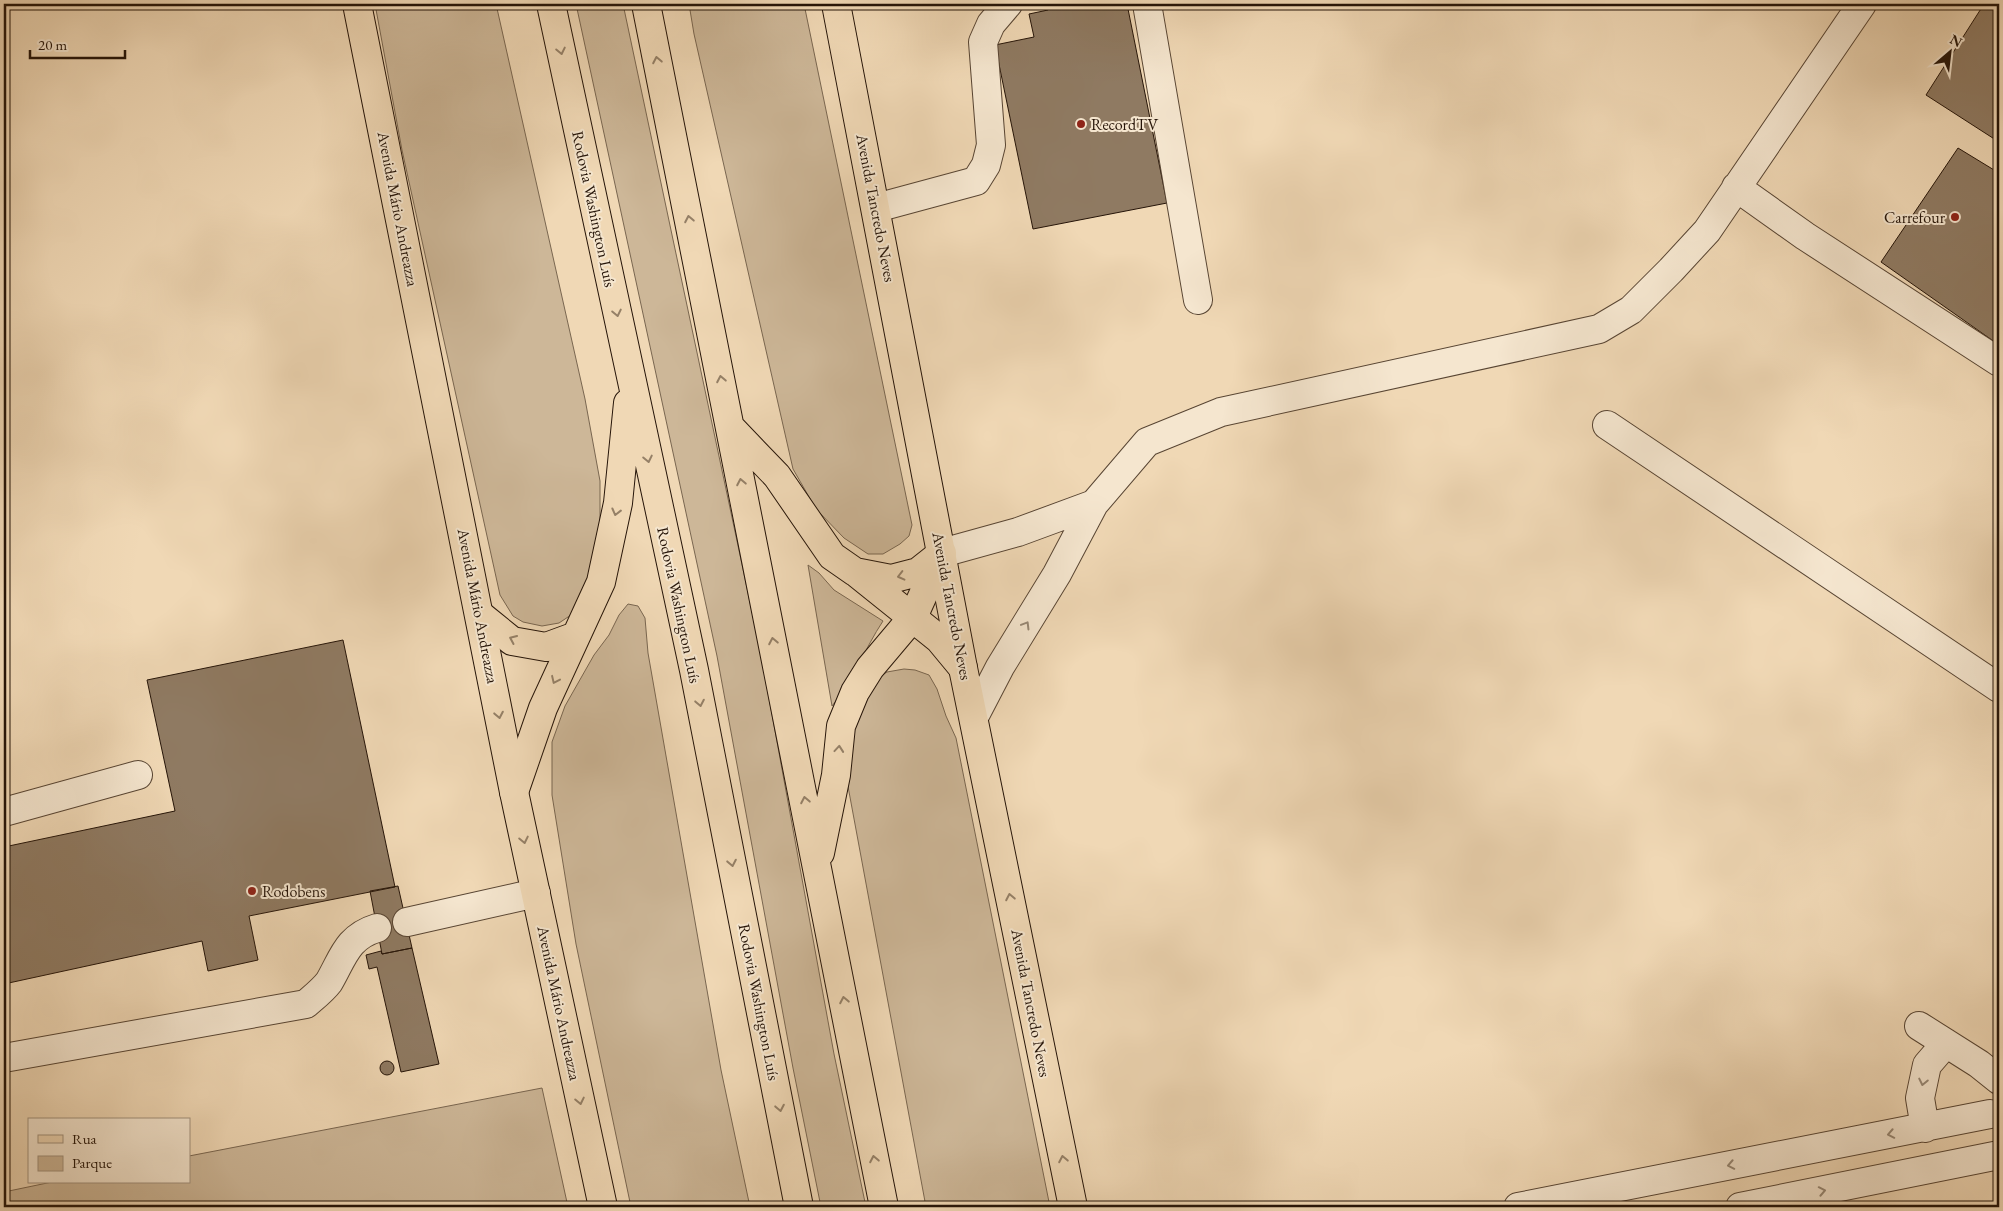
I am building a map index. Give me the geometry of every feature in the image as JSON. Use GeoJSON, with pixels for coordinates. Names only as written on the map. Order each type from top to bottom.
{"type":"FeatureCollection","features":[{"type":"Feature","properties":{"kind":"main road","name":"Avenida Mário Andreazza"},"geometry":{"type":"LineString","coordinates":[[357,4],[514,792],[603,1207]]}},
{"type":"Feature","properties":{"kind":"main road","name":"Rodovia Washington Luís"},"geometry":{"type":"LineString","coordinates":[[551,4],[694,670],[799,1207]]}},
{"type":"Feature","properties":{"kind":"main road"},"geometry":{"type":"LineString","coordinates":[[646,4],[818,865],[884,1207]]}},
{"type":"Feature","properties":{"kind":"main road","name":"Avenida Tancredo Neves"},"geometry":{"type":"LineString","coordinates":[[836,4],[963,668],[1072,1207]]}},
{"type":"Feature","properties":{"kind":"main road"},"geometry":{"type":"LineString","coordinates":[[514,792],[542,708],[602,582],[618,504],[630,377]]}},
{"type":"Feature","properties":{"kind":"main road"},"geometry":{"type":"LineString","coordinates":[[730,427],[777,476],[832,556],[939,639],[963,668]]}},
{"type":"Feature","properties":{"kind":"main road"},"geometry":{"type":"LineString","coordinates":[[855,572],[891,579],[918,572],[942,553]]}},
{"type":"Feature","properties":{"kind":"main road"},"geometry":{"type":"LineString","coordinates":[[818,865],[836,775],[841,726],[855,692],[870,668],[913,617],[942,553]]}},
{"type":"Feature","properties":{"kind":"main road"},"geometry":{"type":"LineString","coordinates":[[480,615],[512,641],[546,647],[576,636]]}},
{"type":"Feature","properties":{"kind":"lane"},"geometry":{"type":"LineString","coordinates":[[876,208],[976,180],[986,165],[991,146],[983,42],[991,24],[1008,4]]}},
{"type":"Feature","properties":{"kind":"lane"},"geometry":{"type":"LineString","coordinates":[[1147,4],[1198,300]]}},
{"type":"Feature","properties":{"kind":"lane"},"geometry":{"type":"LineString","coordinates":[[974,717],[1000,667],[1057,574],[1094,504],[1147,442],[1220,412],[1598,329],[1632,310],[1707,231],[1862,4]]}},
{"type":"Feature","properties":{"kind":"lane"},"geometry":{"type":"LineString","coordinates":[[1736,187],[1805,236],[1999,362]]}},
{"type":"Feature","properties":{"kind":"lane"},"geometry":{"type":"LineString","coordinates":[[1607,425],[1999,688]]}},
{"type":"Feature","properties":{"kind":"lane"},"geometry":{"type":"LineString","coordinates":[[942,553],[1018,532],[1094,504]]}},
{"type":"Feature","properties":{"kind":"lane"},"geometry":{"type":"LineString","coordinates":[[4,812],[138,776]]}},
{"type":"Feature","properties":{"kind":"lane"},"geometry":{"type":"LineString","coordinates":[[406,922],[536,893]]}},
{"type":"Feature","properties":{"kind":"lane"},"geometry":{"type":"LineString","coordinates":[[4,1058],[306,1004],[328,984],[347,948],[363,932],[377,928]]}},
{"type":"Feature","properties":{"kind":"lane"},"geometry":{"type":"LineString","coordinates":[[1919,1026],[1979,1064],[1999,1080]]}},
{"type":"Feature","properties":{"kind":"lane"},"geometry":{"type":"LineString","coordinates":[[1925,1128],[1920,1098],[1927,1065],[1946,1043]]}},
{"type":"Feature","properties":{"kind":"lane"},"geometry":{"type":"LineString","coordinates":[[1518,1207],[1925,1128],[1995,1105],[1991,1135],[1999,1154],[1740,1207]]}},
{"type":"Feature","properties":{"kind":"green space"},"geometry":{"type":"Polygon","coordinates":[[[375,4],[496,4],[585,399],[600,481],[600,554],[574,613],[559,623],[542,626],[523,622],[513,616],[500,595],[402,150],[375,4]]]}},
{"type":"Feature","properties":{"kind":"green space"},"geometry":{"type":"Polygon","coordinates":[[[576,4],[623,4],[761,654],[834,1054],[866,1207],[821,1207],[793,1068],[717,656],[576,4]]]}},
{"type":"Feature","properties":{"kind":"green space"},"geometry":{"type":"Polygon","coordinates":[[[689,4],[804,4],[912,525],[909,536],[883,554],[868,554],[844,538],[816,509],[793,469],[694,34],[689,4]]]}},
{"type":"Feature","properties":{"kind":"green space"},"geometry":{"type":"Polygon","coordinates":[[[808,565],[819,573],[834,590],[883,621],[846,686],[832,706],[808,565]]]}},
{"type":"Feature","properties":{"kind":"green space"},"geometry":{"type":"Polygon","coordinates":[[[628,604],[638,606],[645,618],[648,653],[721,1070],[750,1207],[631,1207],[576,944],[552,795],[552,742],[565,706],[594,655],[628,604]]]}},
{"type":"Feature","properties":{"kind":"green space"},"geometry":{"type":"Polygon","coordinates":[[[904,669],[915,670],[929,675],[937,689],[956,738],[1050,1207],[926,1207],[847,781],[852,723],[878,678],[887,672],[904,669]]]}},
{"type":"Feature","properties":{"kind":"green space"},"geometry":{"type":"Polygon","coordinates":[[[542,1088],[568,1207],[4,1207],[4,1192],[42,1184],[190,1184],[190,1156],[542,1088]]]}},
{"type":"Feature","properties":{"kind":"building","name":"RecordTV"},"geometry":{"type":"Polygon","coordinates":[[[1046,4],[1127,4],[1167,203],[1033,229],[995,45],[1034,37],[1029,14],[1048,10],[1046,4]]]}},
{"type":"Feature","properties":{"kind":"building"},"geometry":{"type":"Polygon","coordinates":[[[1984,4],[1999,4],[1999,142],[1926,95],[1984,4]]]}},
{"type":"Feature","properties":{"kind":"building","name":"Carrefour"},"geometry":{"type":"Polygon","coordinates":[[[1958,148],[1999,173],[1999,345],[1881,262],[1958,148]]]}},
{"type":"Feature","properties":{"kind":"building"},"geometry":{"type":"Polygon","coordinates":[[[343,640],[395,887],[249,916],[258,960],[208,971],[202,941],[4,984],[4,847],[175,811],[147,680],[343,640]]]}},
{"type":"Feature","properties":{"kind":"building"},"geometry":{"type":"Polygon","coordinates":[[[398,886],[412,948],[382,954],[370,891],[398,886]]]}},
{"type":"Feature","properties":{"kind":"building"},"geometry":{"type":"Polygon","coordinates":[[[412,948],[439,1064],[401,1072],[377,967],[369,969],[366,955],[381,951],[382,954],[412,948]]]}},
{"type":"Feature","properties":{"kind":"building"},"geometry":{"type":"Polygon","coordinates":[[[387,1061],[392,1063],[394,1068],[392,1073],[387,1075],[382,1073],[380,1068],[382,1063],[387,1061]]]}},
{"type":"Feature","properties":{"kind":"place","name":"RecordTV"},"geometry":{"type":"Point","coordinates":[1081,124]}},
{"type":"Feature","properties":{"kind":"place","name":"Carrefour"},"geometry":{"type":"Point","coordinates":[1955,217]}},
{"type":"Feature","properties":{"kind":"place","name":"Rodobens"},"geometry":{"type":"Point","coordinates":[252,891]}}]}
